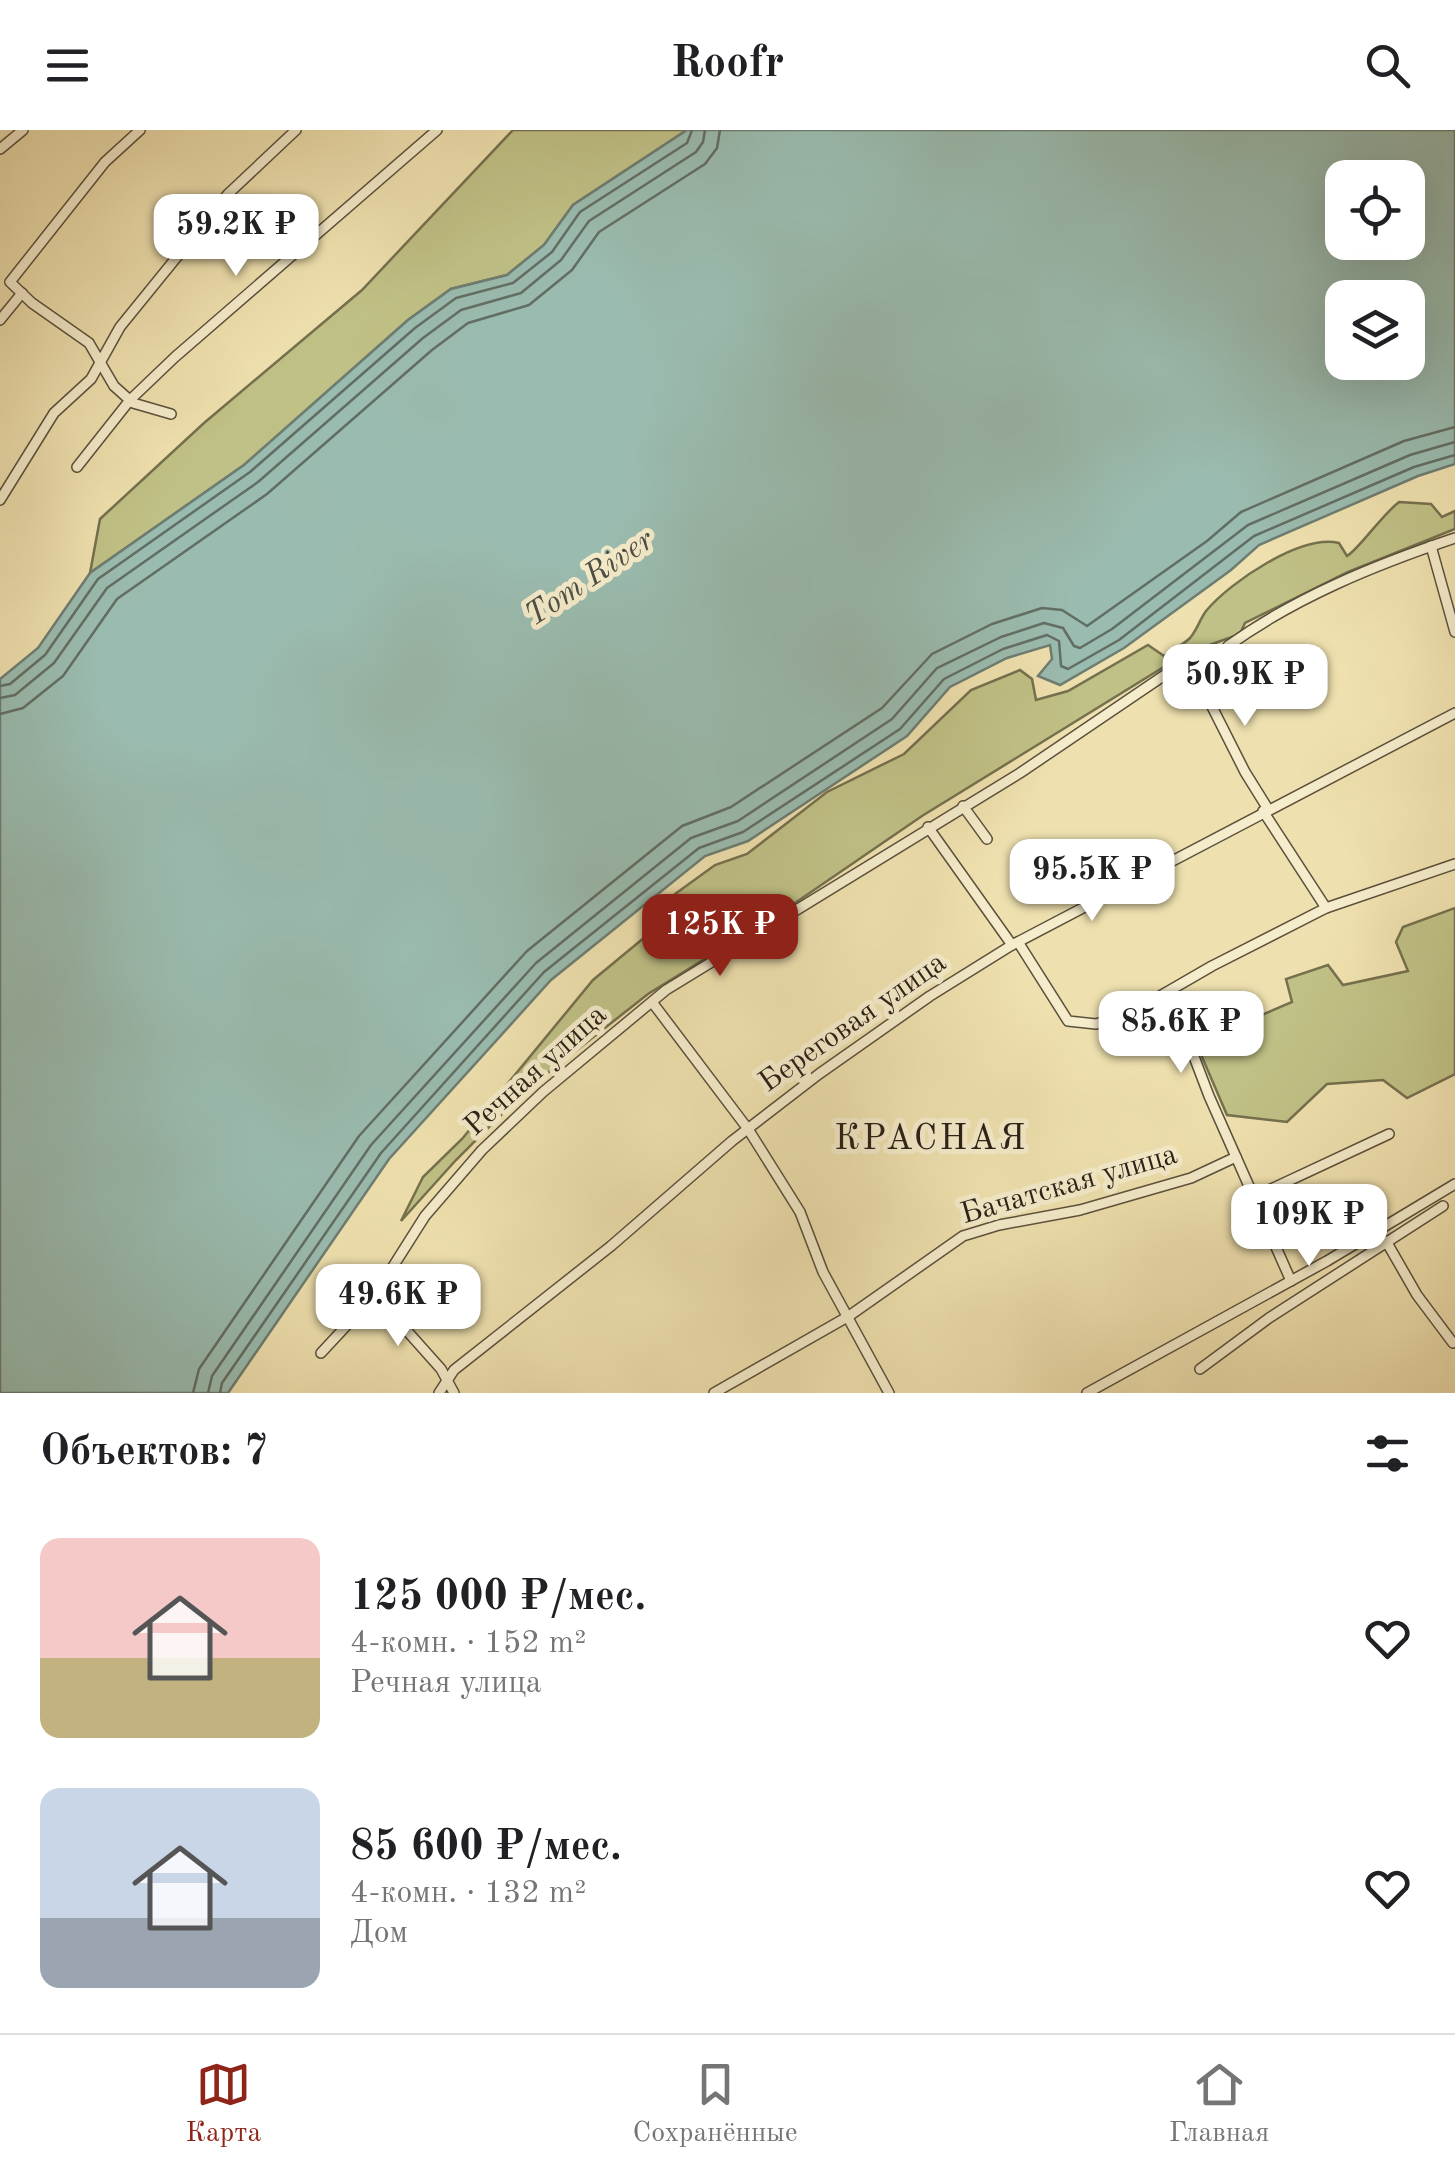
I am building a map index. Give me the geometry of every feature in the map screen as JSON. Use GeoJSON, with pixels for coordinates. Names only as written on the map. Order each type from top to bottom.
{"type":"FeatureCollection","features":[{"type":"Feature","properties":{"kind":"street"},"geometry":{"type":"LineString","coordinates":[[0,149],[24,130]]}},
{"type":"Feature","properties":{"kind":"street"},"geometry":{"type":"LineString","coordinates":[[140,130],[105,162],[10,282],[89,343],[114,386],[130,400],[171,414]]}},
{"type":"Feature","properties":{"kind":"street"},"geometry":{"type":"LineString","coordinates":[[0,500],[54,413],[91,378],[120,328],[228,194],[296,130]]}},
{"type":"Feature","properties":{"kind":"street"},"geometry":{"type":"LineString","coordinates":[[77,467],[130,400],[175,357],[437,130]]}},
{"type":"Feature","properties":{"kind":"street"},"geometry":{"type":"LineString","coordinates":[[0,320],[22,293]]}},
{"type":"Feature","properties":{"kind":"street"},"geometry":{"type":"LineString","coordinates":[[1228,646],[1262,620],[1373,567],[1455,538]]}},
{"type":"Feature","properties":{"kind":"street"},"geometry":{"type":"LineString","coordinates":[[1430,546],[1455,632]]}},
{"type":"Feature","properties":{"kind":"street","name":"Речная улица"},"geometry":{"type":"LineString","coordinates":[[321,1353],[375,1295],[425,1216],[482,1150],[543,1092],[652,1002],[683,979],[1020,772],[1181,664],[1192,667],[1266,810]]}},
{"type":"Feature","properties":{"kind":"street","name":"Береговая улица"},"geometry":{"type":"LineString","coordinates":[[439,1393],[454,1370],[819,1074],[1015,943],[1455,713]]}},
{"type":"Feature","properties":{"kind":"street"},"geometry":{"type":"LineString","coordinates":[[963,806],[987,838]]}},
{"type":"Feature","properties":{"kind":"street"},"geometry":{"type":"LineString","coordinates":[[1266,810],[1326,908]]}},
{"type":"Feature","properties":{"kind":"street"},"geometry":{"type":"LineString","coordinates":[[928,827],[1068,1021],[1096,1024],[1129,1014],[1326,908],[1455,864]]}},
{"type":"Feature","properties":{"kind":"street"},"geometry":{"type":"LineString","coordinates":[[652,1002],[748,1129],[800,1212],[823,1272],[889,1393]]}},
{"type":"Feature","properties":{"kind":"street"},"geometry":{"type":"LineString","coordinates":[[1188,1041],[1291,1281]]}},
{"type":"Feature","properties":{"kind":"street"},"geometry":{"type":"LineString","coordinates":[[1254,1197],[1388,1134]]}},
{"type":"Feature","properties":{"kind":"street","name":"Бачатская улица"},"geometry":{"type":"LineString","coordinates":[[714,1393],[848,1316],[963,1236],[1098,1205],[1191,1178],[1236,1157]]}},
{"type":"Feature","properties":{"kind":"street"},"geometry":{"type":"LineString","coordinates":[[1087,1393],[1291,1281],[1455,1184]]}},
{"type":"Feature","properties":{"kind":"street"},"geometry":{"type":"LineString","coordinates":[[1200,1369],[1269,1318],[1443,1206]]}},
{"type":"Feature","properties":{"kind":"street"},"geometry":{"type":"LineString","coordinates":[[1380,1230],[1417,1295],[1453,1343]]}},
{"type":"Feature","properties":{"kind":"street"},"geometry":{"type":"LineString","coordinates":[[375,1295],[450,1381],[454,1393]]}},
{"type":"Feature","properties":{"kind":"street"},"geometry":{"type":"LineString","coordinates":[[1257,1300],[1269,1318]]}},
{"type":"Feature","properties":{"kind":"green space"},"geometry":{"type":"Polygon","coordinates":[[[513,130],[687,130],[573,205],[544,245],[507,275],[451,289],[408,320],[244,465],[90,573],[100,519],[204,423],[362,290],[513,130]]]}},
{"type":"Feature","properties":{"kind":"green space"},"geometry":{"type":"Polygon","coordinates":[[[1399,502],[1431,504],[1442,517],[1455,511],[1455,529],[1348,572],[1245,623],[1240,634],[1185,654],[922,816],[795,903],[648,994],[526,1090],[401,1221],[423,1177],[462,1139],[593,980],[645,937],[653,910],[715,865],[747,854],[827,792],[904,754],[971,690],[1020,670],[1032,679],[1036,700],[1068,691],[1148,645],[1164,656],[1190,638],[1217,599],[1249,574],[1287,553],[1323,542],[1339,543],[1347,556],[1399,502]]]}},
{"type":"Feature","properties":{"kind":"green space"},"geometry":{"type":"Polygon","coordinates":[[[1455,908],[1455,1074],[1407,1098],[1383,1080],[1327,1084],[1287,1122],[1227,1115],[1196,1043],[1292,1002],[1286,979],[1328,965],[1343,985],[1408,971],[1396,942],[1403,927],[1455,908]]]}},
{"type":"Feature","properties":{"kind":"water","name":"Tom River"},"geometry":{"type":"Polygon","coordinates":[[[687,130],[1455,130],[1455,464],[1418,476],[1259,545],[1124,648],[1060,685],[1038,676],[1052,659],[1050,645],[1007,658],[950,687],[907,736],[748,841],[705,856],[551,980],[389,1159],[228,1393],[0,1393],[0,679],[38,648],[90,573],[244,465],[408,320],[451,289],[507,275],[544,245],[573,205],[687,130]]]}},
{"type":"Feature","properties":{"kind":"district","name":"КРАСНАЯ"},"geometry":{"type":"Point","coordinates":[931,1139]}}]}
